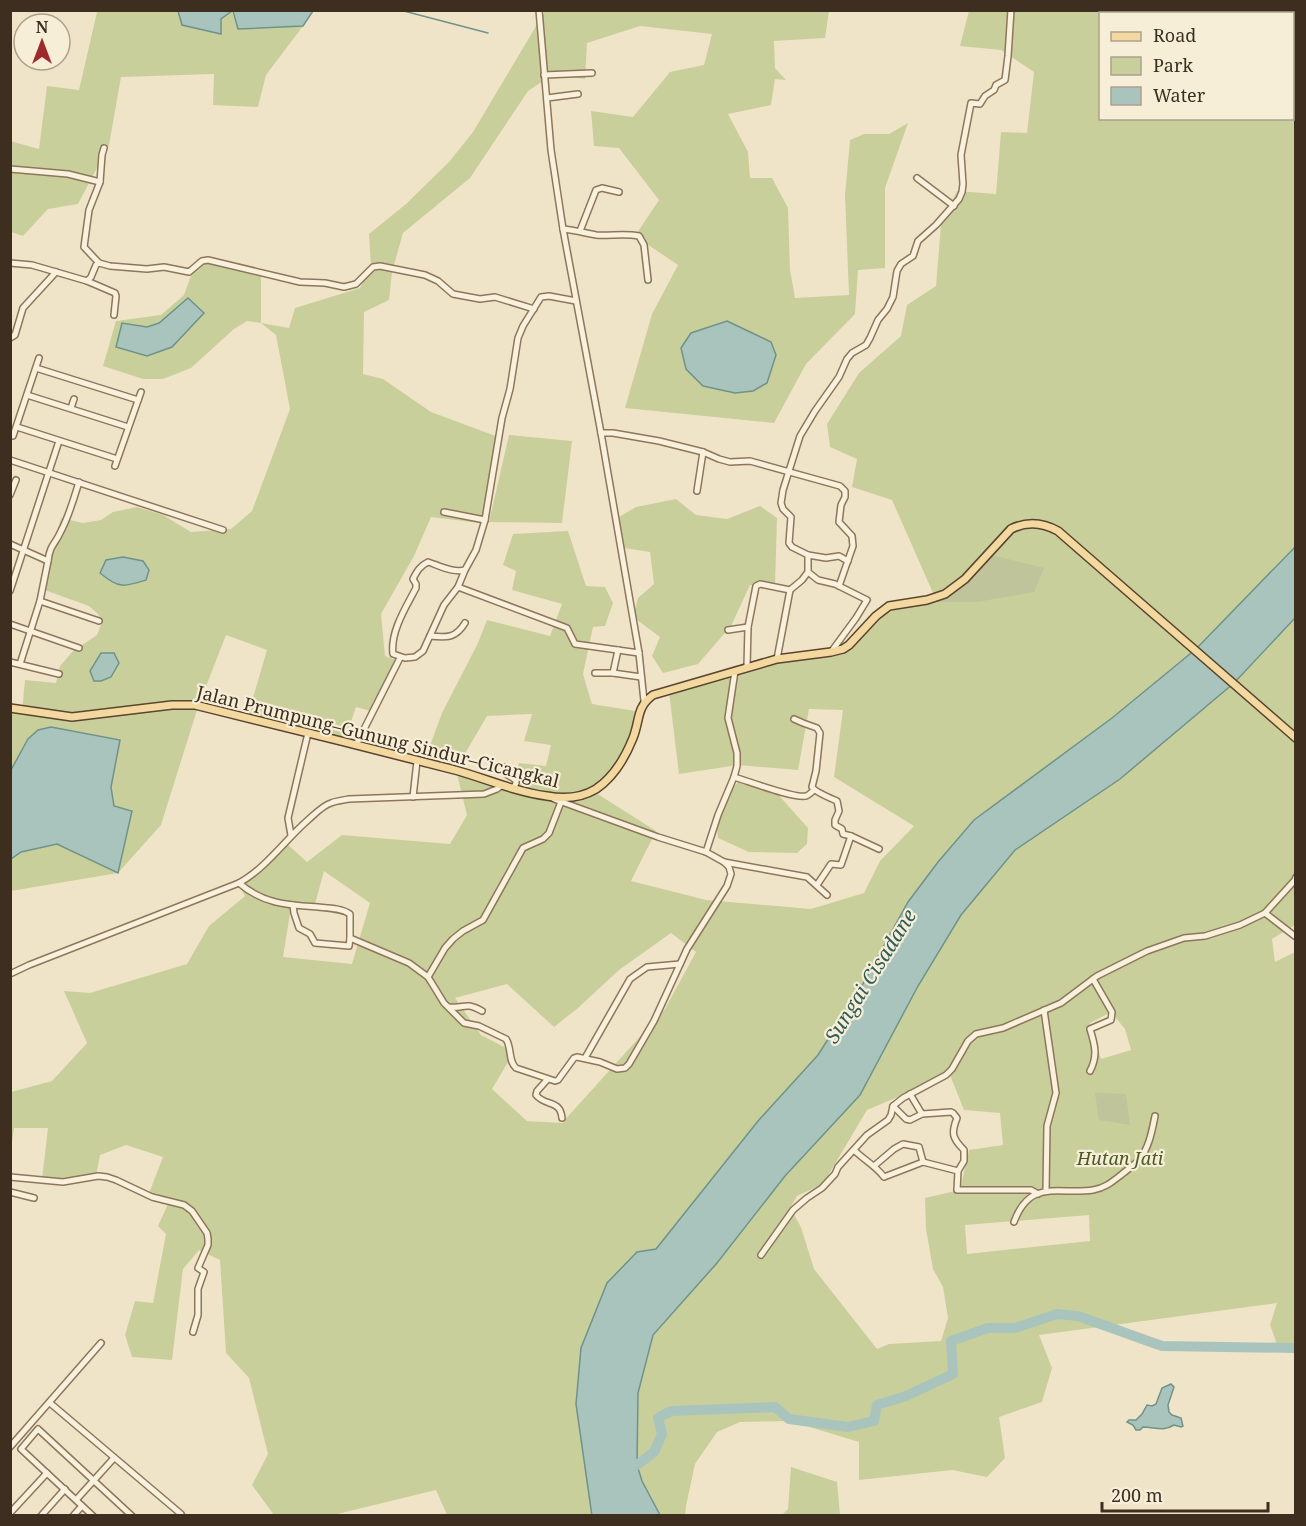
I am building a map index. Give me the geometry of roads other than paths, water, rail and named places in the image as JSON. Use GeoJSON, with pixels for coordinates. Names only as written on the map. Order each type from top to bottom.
{"type":"FeatureCollection","features":[{"type":"Feature","properties":{"kind":"main road"},"geometry":{"type":"LineString","coordinates":[[644,701],[653,695],[777,659],[843,649],[889,606],[927,600],[945,594],[964,579],[1011,529],[1028,523],[1049,525],[1058,531],[1296,738]]}},
{"type":"Feature","properties":{"kind":"main road","name":"Jalan Prumpung–Gunung Sindur–Cicangkal"},"geometry":{"type":"LineString","coordinates":[[10,708],[72,717],[172,705],[195,705],[454,769],[513,789],[547,796],[570,797],[581,796],[595,789],[620,765],[633,737],[644,701]]}},
{"type":"Feature","properties":{"kind":"street"},"geometry":{"type":"LineString","coordinates":[[539,10],[544,75],[562,229],[601,433],[639,654],[644,701]]}},
{"type":"Feature","properties":{"kind":"street"},"geometry":{"type":"LineString","coordinates":[[848,561],[839,556],[826,558],[808,555],[792,547],[789,543],[792,517],[783,509],[781,503],[783,490],[800,435],[839,377],[847,359],[852,353],[866,345],[893,297],[897,271],[901,264],[913,256],[918,241],[954,206],[962,192],[961,155],[971,103],[980,104],[996,85],[1005,80],[1011,10]]}},
{"type":"Feature","properties":{"kind":"street"},"geometry":{"type":"LineString","coordinates":[[544,75],[592,73]]}},
{"type":"Feature","properties":{"kind":"street"},"geometry":{"type":"LineString","coordinates":[[547,98],[578,94]]}},
{"type":"Feature","properties":{"kind":"street"},"geometry":{"type":"LineString","coordinates":[[104,148],[100,182],[89,210],[84,247],[99,263],[147,269],[164,267],[189,272],[202,261],[208,260],[300,282],[325,283],[344,288],[356,284],[373,267],[380,266],[425,275],[438,281],[453,294],[480,299],[495,297],[534,309]]}},
{"type":"Feature","properties":{"kind":"street"},"geometry":{"type":"LineString","coordinates":[[10,169],[68,174],[100,182]]}},
{"type":"Feature","properties":{"kind":"street"},"geometry":{"type":"LineString","coordinates":[[917,178],[954,206]]}},
{"type":"Feature","properties":{"kind":"street"},"geometry":{"type":"LineString","coordinates":[[580,231],[596,190],[602,188],[619,192]]}},
{"type":"Feature","properties":{"kind":"street"},"geometry":{"type":"LineString","coordinates":[[562,229],[597,235],[639,236],[644,245],[648,280]]}},
{"type":"Feature","properties":{"kind":"street"},"geometry":{"type":"LineString","coordinates":[[10,262],[32,265],[87,281],[115,293],[114,315]]}},
{"type":"Feature","properties":{"kind":"street"},"geometry":{"type":"LineString","coordinates":[[87,281],[99,263]]}},
{"type":"Feature","properties":{"kind":"street"},"geometry":{"type":"LineString","coordinates":[[10,338],[15,335],[23,308],[56,272]]}},
{"type":"Feature","properties":{"kind":"street"},"geometry":{"type":"LineString","coordinates":[[465,570],[452,571],[428,562],[418,569],[413,579],[416,588],[400,619],[392,645],[393,654],[400,658],[415,657],[420,654],[444,605],[458,588],[476,550],[485,520],[518,338],[541,297],[576,301]]}},
{"type":"Feature","properties":{"kind":"street"},"geometry":{"type":"LineString","coordinates":[[14,436],[39,358]]}},
{"type":"Feature","properties":{"kind":"street"},"geometry":{"type":"LineString","coordinates":[[36,368],[138,400]]}},
{"type":"Feature","properties":{"kind":"street"},"geometry":{"type":"LineString","coordinates":[[115,466],[141,392]]}},
{"type":"Feature","properties":{"kind":"street"},"geometry":{"type":"LineString","coordinates":[[27,395],[128,427]]}},
{"type":"Feature","properties":{"kind":"street"},"geometry":{"type":"LineString","coordinates":[[71,408],[74,399]]}},
{"type":"Feature","properties":{"kind":"street"},"geometry":{"type":"LineString","coordinates":[[17,427],[117,459]]}},
{"type":"Feature","properties":{"kind":"street"},"geometry":{"type":"LineString","coordinates":[[601,433],[659,441],[703,452],[730,462],[750,461],[840,486],[845,491],[845,497],[838,522],[852,536],[853,546],[839,586]]}},
{"type":"Feature","properties":{"kind":"street"},"geometry":{"type":"LineString","coordinates":[[10,591],[59,441]]}},
{"type":"Feature","properties":{"kind":"street"},"geometry":{"type":"LineString","coordinates":[[697,491],[703,452]]}},
{"type":"Feature","properties":{"kind":"street"},"geometry":{"type":"LineString","coordinates":[[10,460],[223,530]]}},
{"type":"Feature","properties":{"kind":"street"},"geometry":{"type":"LineString","coordinates":[[11,493],[15,480]]}},
{"type":"Feature","properties":{"kind":"street"},"geometry":{"type":"LineString","coordinates":[[21,664],[40,601],[49,552],[53,542],[61,533],[80,482]]}},
{"type":"Feature","properties":{"kind":"street"},"geometry":{"type":"LineString","coordinates":[[444,512],[485,520]]}},
{"type":"Feature","properties":{"kind":"street"},"geometry":{"type":"LineString","coordinates":[[10,544],[48,561]]}},
{"type":"Feature","properties":{"kind":"street"},"geometry":{"type":"LineString","coordinates":[[777,659],[790,590],[808,572],[808,555]]}},
{"type":"Feature","properties":{"kind":"street"},"geometry":{"type":"LineString","coordinates":[[808,572],[818,580],[839,586],[867,600],[831,652]]}},
{"type":"Feature","properties":{"kind":"street"},"geometry":{"type":"LineString","coordinates":[[747,667],[748,627],[756,586],[760,584],[790,590]]}},
{"type":"Feature","properties":{"kind":"street"},"geometry":{"type":"LineString","coordinates":[[458,588],[567,628],[575,644],[639,654]]}},
{"type":"Feature","properties":{"kind":"street"},"geometry":{"type":"LineString","coordinates":[[40,601],[99,621]]}},
{"type":"Feature","properties":{"kind":"street"},"geometry":{"type":"LineString","coordinates":[[430,636],[447,638],[461,630],[465,623]]}},
{"type":"Feature","properties":{"kind":"street"},"geometry":{"type":"LineString","coordinates":[[10,624],[78,648]]}},
{"type":"Feature","properties":{"kind":"street"},"geometry":{"type":"LineString","coordinates":[[728,630],[748,627]]}},
{"type":"Feature","properties":{"kind":"street"},"geometry":{"type":"LineString","coordinates":[[613,673],[618,650]]}},
{"type":"Feature","properties":{"kind":"street"},"geometry":{"type":"LineString","coordinates":[[356,745],[400,658]]}},
{"type":"Feature","properties":{"kind":"street"},"geometry":{"type":"LineString","coordinates":[[10,662],[59,674]]}},
{"type":"Feature","properties":{"kind":"street"},"geometry":{"type":"LineString","coordinates":[[706,852],[737,766],[728,718],[735,671]]}},
{"type":"Feature","properties":{"kind":"street"},"geometry":{"type":"LineString","coordinates":[[595,673],[641,677]]}},
{"type":"Feature","properties":{"kind":"street"},"geometry":{"type":"LineString","coordinates":[[794,719],[817,728],[820,733],[816,771],[812,784],[814,790]]}},
{"type":"Feature","properties":{"kind":"street"},"geometry":{"type":"LineString","coordinates":[[291,835],[288,818],[308,733]]}},
{"type":"Feature","properties":{"kind":"street"},"geometry":{"type":"LineString","coordinates":[[413,797],[417,760]]}},
{"type":"Feature","properties":{"kind":"street"},"geometry":{"type":"LineString","coordinates":[[504,767],[506,774],[516,780],[513,789]]}},
{"type":"Feature","properties":{"kind":"street"},"geometry":{"type":"LineString","coordinates":[[734,777],[800,796],[806,796],[814,790]]}},
{"type":"Feature","properties":{"kind":"street"},"geometry":{"type":"LineString","coordinates":[[10,974],[239,883],[250,877],[315,814],[333,802],[349,799],[484,794],[502,785]]}},
{"type":"Feature","properties":{"kind":"street"},"geometry":{"type":"LineString","coordinates":[[814,790],[837,801],[839,811],[835,825],[842,829],[843,834],[879,849]]}},
{"type":"Feature","properties":{"kind":"street"},"geometry":{"type":"LineString","coordinates":[[350,938],[410,963],[428,977],[444,1003],[464,1023],[479,1026],[506,1039],[512,1065],[516,1068],[555,1081],[573,1058],[577,1057],[617,1069],[625,1068],[654,1021],[687,949],[727,886],[731,874],[729,867],[706,852],[547,796]]}},
{"type":"Feature","properties":{"kind":"street"},"geometry":{"type":"LineString","coordinates":[[428,977],[453,939],[483,920],[523,848],[543,839],[549,833],[561,801]]}},
{"type":"Feature","properties":{"kind":"street"},"geometry":{"type":"LineString","coordinates":[[817,885],[831,864],[841,865],[851,836]]}},
{"type":"Feature","properties":{"kind":"street"},"geometry":{"type":"LineString","coordinates":[[724,862],[807,877],[827,895]]}},
{"type":"Feature","properties":{"kind":"street"},"geometry":{"type":"LineString","coordinates":[[761,1255],[793,1210],[822,1188],[867,1135],[888,1120],[893,1106],[903,1098],[946,1075],[968,1041],[976,1034],[1004,1028],[1061,1003],[1093,979],[1147,951],[1184,938],[1204,936],[1240,925],[1265,914],[1296,877]]}},
{"type":"Feature","properties":{"kind":"street"},"geometry":{"type":"LineString","coordinates":[[239,883],[257,896],[293,905],[348,912],[350,914],[350,946],[315,943],[310,934],[299,928],[293,905]]}},
{"type":"Feature","properties":{"kind":"street"},"geometry":{"type":"LineString","coordinates":[[1265,914],[1296,937]]}},
{"type":"Feature","properties":{"kind":"street"},"geometry":{"type":"LineString","coordinates":[[585,1058],[630,980],[646,968],[680,964]]}},
{"type":"Feature","properties":{"kind":"street"},"geometry":{"type":"LineString","coordinates":[[1090,1071],[1095,1062],[1096,1047],[1090,1029],[1111,1020],[1112,1012],[1093,979]]}},
{"type":"Feature","properties":{"kind":"street"},"geometry":{"type":"LineString","coordinates":[[449,1007],[468,1005],[482,1011]]}},
{"type":"Feature","properties":{"kind":"street"},"geometry":{"type":"LineString","coordinates":[[1044,1010],[1056,1093],[1047,1126],[1046,1191]]}},
{"type":"Feature","properties":{"kind":"street"},"geometry":{"type":"LineString","coordinates":[[547,1080],[536,1095],[540,1100],[556,1105],[562,1118]]}},
{"type":"Feature","properties":{"kind":"street"},"geometry":{"type":"LineString","coordinates":[[910,1094],[922,1114]]}},
{"type":"Feature","properties":{"kind":"street"},"geometry":{"type":"LineString","coordinates":[[893,1106],[910,1120],[922,1114],[951,1112],[957,1118],[953,1129],[955,1141],[964,1150],[964,1161],[958,1171],[957,1190],[1030,1190],[1038,1194]]}},
{"type":"Feature","properties":{"kind":"street"},"geometry":{"type":"LineString","coordinates":[[1014,1222],[1023,1204],[1038,1194],[1046,1191],[1093,1190],[1107,1186],[1140,1158],[1150,1138],[1155,1116]]}},
{"type":"Feature","properties":{"kind":"street"},"geometry":{"type":"LineString","coordinates":[[874,1166],[903,1144],[919,1147],[923,1162]]}},
{"type":"Feature","properties":{"kind":"street"},"geometry":{"type":"LineString","coordinates":[[854,1150],[878,1169],[884,1177],[923,1162],[958,1171]]}},
{"type":"Feature","properties":{"kind":"street"},"geometry":{"type":"LineString","coordinates":[[10,1177],[63,1182],[98,1176],[107,1177],[152,1197],[174,1201],[192,1211],[207,1233],[208,1239],[208,1245],[198,1268],[204,1272],[198,1289],[198,1315],[194,1332]]}},
{"type":"Feature","properties":{"kind":"street"},"geometry":{"type":"LineString","coordinates":[[10,1192],[34,1198]]}},
{"type":"Feature","properties":{"kind":"street"},"geometry":{"type":"LineString","coordinates":[[10,1447],[101,1343]]}},
{"type":"Feature","properties":{"kind":"street"},"geometry":{"type":"LineString","coordinates":[[50,1403],[181,1514]]}},
{"type":"Feature","properties":{"kind":"street"},"geometry":{"type":"LineString","coordinates":[[93,1515],[21,1449],[38,1429],[132,1515]]}},
{"type":"Feature","properties":{"kind":"street"},"geometry":{"type":"LineString","coordinates":[[76,1500],[114,1458]]}},
{"type":"Feature","properties":{"kind":"street"},"geometry":{"type":"LineString","coordinates":[[10,1513],[47,1473]]}},
{"type":"Feature","properties":{"kind":"street"},"geometry":{"type":"LineString","coordinates":[[42,1515],[65,1490]]}},
{"type":"Feature","properties":{"kind":"street"},"geometry":{"type":"LineString","coordinates":[[73,1515],[82,1506]]}},
{"type":"Feature","properties":{"kind":"water"},"geometry":{"type":"Polygon","coordinates":[[[178,10],[232,11],[221,19],[221,34],[182,25],[178,10]]]}},
{"type":"Feature","properties":{"kind":"water"},"geometry":{"type":"Polygon","coordinates":[[[233,11],[313,11],[303,26],[238,29],[233,11]]]}},
{"type":"Feature","properties":{"kind":"water"},"geometry":{"type":"Polygon","coordinates":[[[188,298],[204,313],[172,347],[147,356],[116,347],[122,323],[147,327],[159,323],[188,298]]]}},
{"type":"Feature","properties":{"kind":"water"},"geometry":{"type":"Polygon","coordinates":[[[727,321],[771,342],[776,355],[767,383],[753,391],[735,393],[703,386],[686,369],[681,348],[691,333],[727,321]]]}},
{"type":"Feature","properties":{"kind":"water","name":"Sungai Cisadane"},"geometry":{"type":"Polygon","coordinates":[[[1295,547],[1295,618],[1234,683],[1120,779],[1015,850],[961,915],[918,986],[860,1095],[785,1176],[717,1263],[653,1335],[638,1393],[637,1465],[642,1481],[660,1515],[592,1516],[576,1404],[581,1348],[607,1283],[637,1252],[656,1249],[758,1121],[818,1055],[860,989],[908,902],[974,820],[1112,718],[1196,649],[1295,547]]]}},
{"type":"Feature","properties":{"kind":"water"},"geometry":{"type":"Polygon","coordinates":[[[123,557],[143,561],[149,570],[146,580],[122,585],[112,582],[100,573],[106,560],[123,557]]]}},
{"type":"Feature","properties":{"kind":"water"},"geometry":{"type":"Polygon","coordinates":[[[101,653],[114,653],[119,663],[111,677],[94,681],[90,671],[101,653]]]}},
{"type":"Feature","properties":{"kind":"water"},"geometry":{"type":"Polygon","coordinates":[[[51,727],[120,740],[111,787],[114,806],[132,811],[118,873],[57,844],[21,852],[11,859],[11,770],[28,739],[38,730],[51,727]]]}},
{"type":"Feature","properties":{"kind":"water"},"geometry":{"type":"Polygon","coordinates":[[[1171,1384],[1174,1387],[1168,1405],[1169,1412],[1181,1418],[1183,1426],[1174,1425],[1163,1429],[1143,1427],[1136,1430],[1127,1422],[1136,1420],[1147,1405],[1156,1404],[1162,1388],[1171,1384]]]}},
{"type":"Feature","properties":{"kind":"waterway"},"geometry":{"type":"LineString","coordinates":[[400,10],[488,33]]}},
{"type":"Feature","properties":{"kind":"waterway"},"geometry":{"type":"LineString","coordinates":[[637,1465],[654,1452],[662,1434],[658,1418],[671,1411],[775,1407],[789,1419],[848,1427],[874,1421],[877,1405],[906,1396],[953,1374],[951,1341],[988,1328],[1015,1328],[1057,1314],[1078,1316],[1162,1346],[1296,1348]]}},
{"type":"Feature","properties":{"kind":"park label","name":"Hutan Jati"},"geometry":{"type":"Point","coordinates":[1120,1158]}}]}
